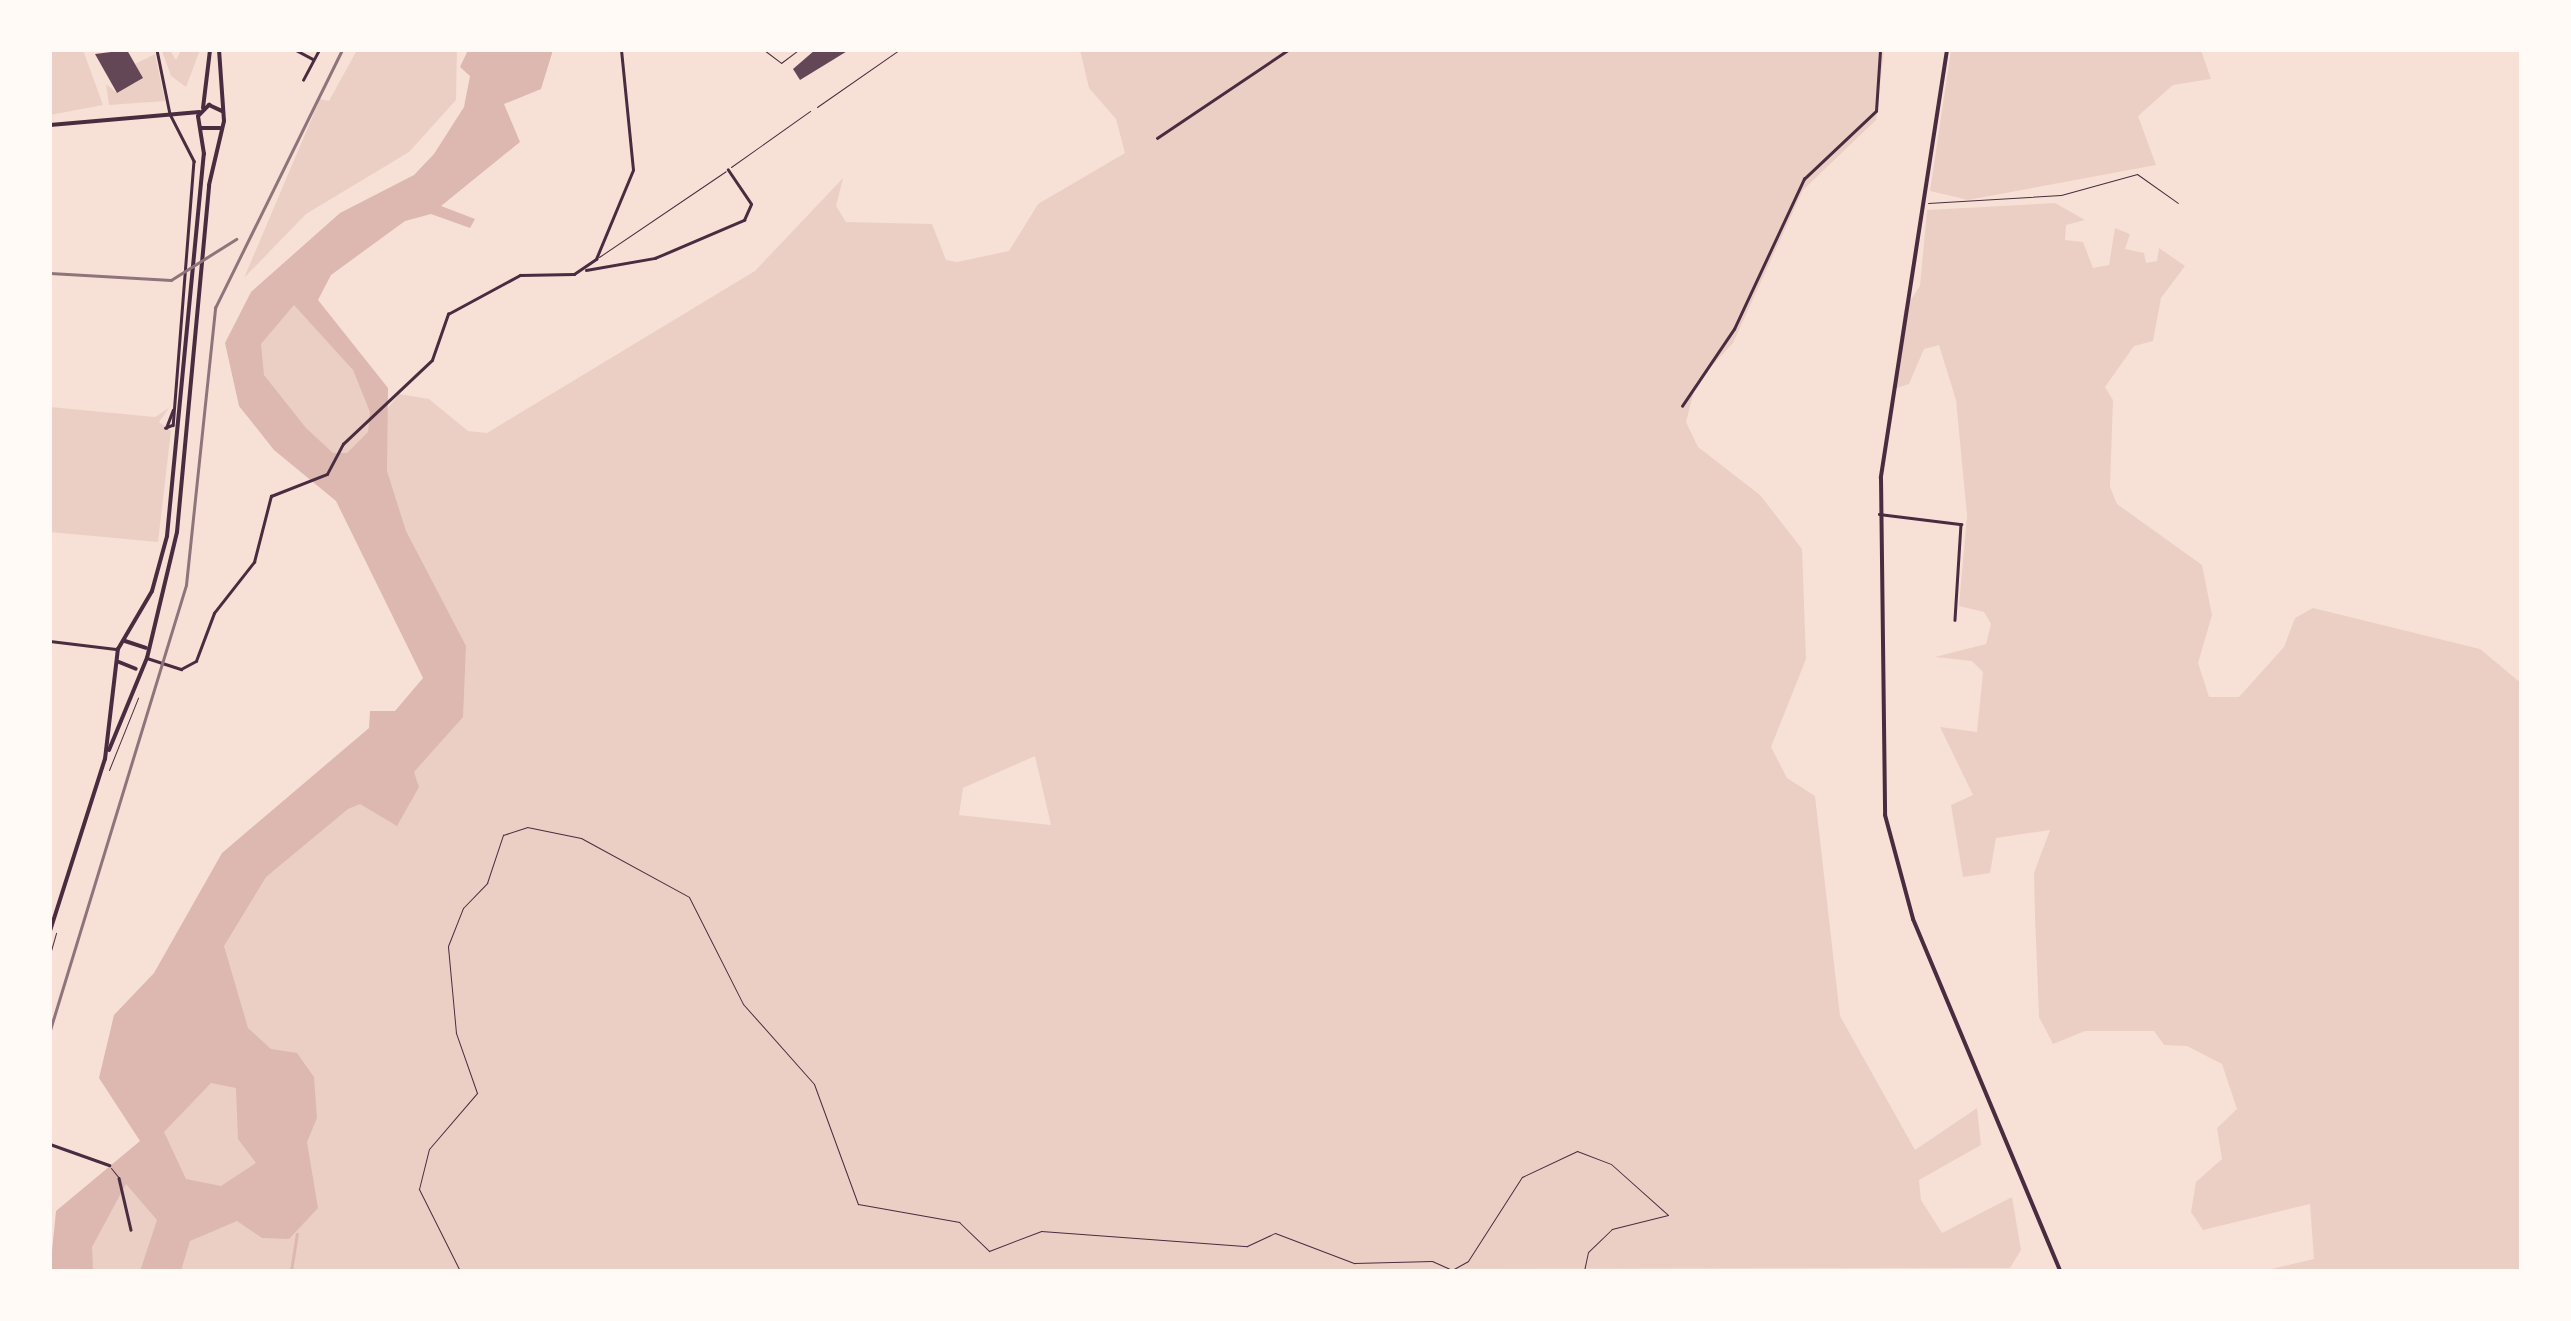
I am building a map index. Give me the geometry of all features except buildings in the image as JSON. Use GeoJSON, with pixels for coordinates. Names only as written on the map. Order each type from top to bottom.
{"type":"FeatureCollection","features":[{"type":"Feature","properties":{"kind":"main road"},"geometry":{"type":"LineString","coordinates":[[105,759],[118,649],[152,591],[169,526],[201,110],[210,50]]}},
{"type":"Feature","properties":{"kind":"main road"},"geometry":{"type":"LineString","coordinates":[[50,931],[105,759],[139,668],[147,658],[146,648],[177,532],[221,128],[219,50]]}},
{"type":"Feature","properties":{"kind":"main road"},"geometry":{"type":"LineString","coordinates":[[1947,50],[1920,203],[1879,514],[1882,774],[1894,864],[2060,1271]]}},
{"type":"Feature","properties":{"kind":"main road"},"geometry":{"type":"LineString","coordinates":[[50,125],[222,111]]}},
{"type":"Feature","properties":{"kind":"main road"},"geometry":{"type":"LineString","coordinates":[[178,114],[200,126],[221,128]]}},
{"type":"Feature","properties":{"kind":"main road"},"geometry":{"type":"LineString","coordinates":[[125,641],[146,648]]}},
{"type":"Feature","properties":{"kind":"main road"},"geometry":{"type":"LineString","coordinates":[[119,662],[139,668]]}},
{"type":"Feature","properties":{"kind":"street"},"geometry":{"type":"LineString","coordinates":[[156,50],[170,114],[194,161],[173,410]]}},
{"type":"Feature","properties":{"kind":"street"},"geometry":{"type":"LineString","coordinates":[[296,50],[314,60]]}},
{"type":"Feature","properties":{"kind":"street"},"geometry":{"type":"LineString","coordinates":[[303,80],[319,50]]}},
{"type":"Feature","properties":{"kind":"street"},"geometry":{"type":"LineString","coordinates":[[584,270],[596,259],[633,170],[621,50]]}},
{"type":"Feature","properties":{"kind":"street"},"geometry":{"type":"LineString","coordinates":[[1157,138],[1288,50]]}},
{"type":"Feature","properties":{"kind":"street"},"geometry":{"type":"LineString","coordinates":[[1682,406],[1734,328],[1808,171],[1876,110],[1880,50]]}},
{"type":"Feature","properties":{"kind":"street"},"geometry":{"type":"LineString","coordinates":[[147,658],[182,669],[196,662],[214,613],[254,562],[268,501],[314,481],[340,448],[432,360],[453,311],[520,276],[655,258],[744,220],[752,204],[728,170]]}},
{"type":"Feature","properties":{"kind":"street"},"geometry":{"type":"LineString","coordinates":[[1879,514],[1961,524],[1955,620]]}},
{"type":"Feature","properties":{"kind":"street"},"geometry":{"type":"LineString","coordinates":[[50,641],[118,649]]}},
{"type":"Feature","properties":{"kind":"street"},"geometry":{"type":"LineString","coordinates":[[50,1144],[109,1165]]}},
{"type":"Feature","properties":{"kind":"street"},"geometry":{"type":"LineString","coordinates":[[119,1178],[129,1203],[131,1230]]}},
{"type":"Feature","properties":{"kind":"lane"},"geometry":{"type":"LineString","coordinates":[[764,50],[784,64],[798,50]]}},
{"type":"Feature","properties":{"kind":"lane"},"geometry":{"type":"LineString","coordinates":[[596,259],[810,112]]}},
{"type":"Feature","properties":{"kind":"lane"},"geometry":{"type":"LineString","coordinates":[[1920,203],[2039,198],[2137,174],[2178,203]]}},
{"type":"Feature","properties":{"kind":"lane"},"geometry":{"type":"LineString","coordinates":[[109,1165],[119,1178]]}},
{"type":"Feature","properties":{"kind":"path"},"geometry":{"type":"LineString","coordinates":[[810,112],[899,50]]}},
{"type":"Feature","properties":{"kind":"path"},"geometry":{"type":"LineString","coordinates":[[106,776],[140,689]]}},
{"type":"Feature","properties":{"kind":"path"},"geometry":{"type":"LineString","coordinates":[[460,1271],[418,1189],[429,1149],[477,1093],[456,1033],[448,946],[463,908],[487,884],[503,835],[527,827],[581,838],[689,897],[744,1004],[814,1084],[858,1204],[959,1222],[989,1251],[1041,1230],[1247,1246],[1276,1234],[1354,1263],[1432,1261],[1452,1270],[1468,1261],[1522,1176],[1576,1151],[1611,1164],[1668,1215],[1612,1228],[1588,1252],[1584,1271]]}},
{"type":"Feature","properties":{"kind":"path"},"geometry":{"type":"LineString","coordinates":[[50,954],[59,924]]}},
{"type":"Feature","properties":{"kind":"shaded area"},"geometry":{"type":"Polygon","coordinates":[[[50,50],[83,50],[103,105],[50,115],[50,50]]]}},
{"type":"Feature","properties":{"kind":"shaded area"},"geometry":{"type":"Polygon","coordinates":[[[170,50],[176,60],[181,50],[200,50],[186,87],[171,76],[162,51],[170,50]]]}},
{"type":"Feature","properties":{"kind":"shaded area"},"geometry":{"type":"Polygon","coordinates":[[[357,50],[457,50],[456,100],[409,152],[306,214],[244,278],[320,99],[329,101],[357,50]]]}},
{"type":"Feature","properties":{"kind":"shaded area"},"geometry":{"type":"Polygon","coordinates":[[[468,50],[553,50],[541,89],[504,104],[520,142],[441,206],[475,219],[470,228],[431,214],[405,221],[331,275],[318,300],[388,388],[387,471],[406,531],[466,646],[463,717],[414,772],[419,787],[397,826],[360,804],[348,809],[266,877],[224,946],[248,1028],[271,1049],[297,1053],[314,1077],[317,1118],[307,1142],[318,1208],[289,1239],[262,1238],[237,1221],[190,1241],[181,1271],[140,1271],[157,1220],[126,1184],[92,1247],[93,1271],[50,1271],[56,1211],[140,1141],[99,1078],[114,1015],[154,973],[222,853],[369,728],[370,711],[395,711],[423,678],[336,501],[274,450],[239,406],[225,343],[251,292],[340,213],[414,175],[434,154],[464,107],[470,76],[460,67],[468,50]],[[294,305],[261,344],[264,375],[306,428],[333,453],[347,453],[368,432],[370,412],[353,370],[294,305]],[[211,1083],[164,1132],[186,1179],[221,1186],[256,1163],[238,1139],[236,1088],[211,1083]]]}},
{"type":"Feature","properties":{"kind":"shaded area"},"geometry":{"type":"Polygon","coordinates":[[[1080,50],[1884,50],[1876,120],[1803,190],[1733,343],[1696,383],[1686,422],[1698,447],[1760,495],[1802,549],[1806,659],[1771,747],[1787,778],[1815,796],[1840,1016],[1915,1150],[1977,1108],[1981,1145],[1919,1180],[1921,1200],[1942,1233],[2012,1197],[2021,1250],[2010,1268],[55,1271],[147,1155],[224,896],[453,711],[446,642],[251,377],[260,308],[297,267],[383,414],[399,394],[429,399],[468,431],[487,433],[755,271],[843,178],[836,206],[846,222],[932,224],[946,260],[957,262],[1009,251],[1038,204],[1125,153],[1116,119],[1089,88],[1080,50]],[[1035,756],[963,788],[959,815],[1051,825],[1035,756]]]}},
{"type":"Feature","properties":{"kind":"shaded area"},"geometry":{"type":"Polygon","coordinates":[[[1951,50],[2201,50],[2211,79],[2173,85],[2138,116],[2156,165],[1968,200],[1930,191],[1951,50]]]}},
{"type":"Feature","properties":{"kind":"shaded area"},"geometry":{"type":"Polygon","coordinates":[[[155,54],[165,101],[109,105],[106,84],[117,93],[142,79],[135,64],[155,54]]]}},
{"type":"Feature","properties":{"kind":"shaded area"},"geometry":{"type":"Polygon","coordinates":[[[2055,203],[2085,220],[2066,225],[2065,240],[2083,242],[2093,268],[2109,265],[2115,228],[2130,234],[2125,249],[2144,253],[2146,263],[2157,261],[2159,248],[2185,266],[2161,298],[2153,341],[2134,346],[2105,387],[2113,400],[2110,487],[2117,504],[2202,565],[2212,615],[2198,663],[2209,697],[2239,697],[2284,647],[2295,618],[2313,608],[2480,649],[2521,683],[2521,1271],[2263,1271],[2314,1259],[2310,1204],[2203,1230],[2191,1212],[2196,1182],[2222,1159],[2217,1128],[2237,1109],[2222,1064],[2187,1046],[2164,1045],[2154,1031],[2085,1031],[2053,1044],[2039,1017],[2034,873],[2050,830],[1996,838],[1990,873],[1963,877],[1951,805],[1973,795],[1940,727],[1977,732],[1983,672],[1972,661],[1935,657],[1986,644],[1991,624],[1984,612],[1959,606],[1967,515],[1956,400],[1939,345],[1924,349],[1909,384],[1894,389],[1904,310],[1920,286],[1927,210],[2055,203]]]}},
{"type":"Feature","properties":{"kind":"shaded area"},"geometry":{"type":"Polygon","coordinates":[[[50,407],[155,417],[169,408],[159,422],[171,431],[158,542],[50,532],[50,407]]]}},
{"type":"Feature","properties":{"kind":"waterway"},"geometry":{"type":"LineString","coordinates":[[291,1271],[297,1234]]}},
{"type":"Feature","properties":{"kind":"railway"},"geometry":{"type":"LineString","coordinates":[[50,1030],[186,585],[215,308],[342,50]]}},
{"type":"Feature","properties":{"kind":"railway"},"geometry":{"type":"LineString","coordinates":[[50,273],[171,280],[236,239]]}}]}
